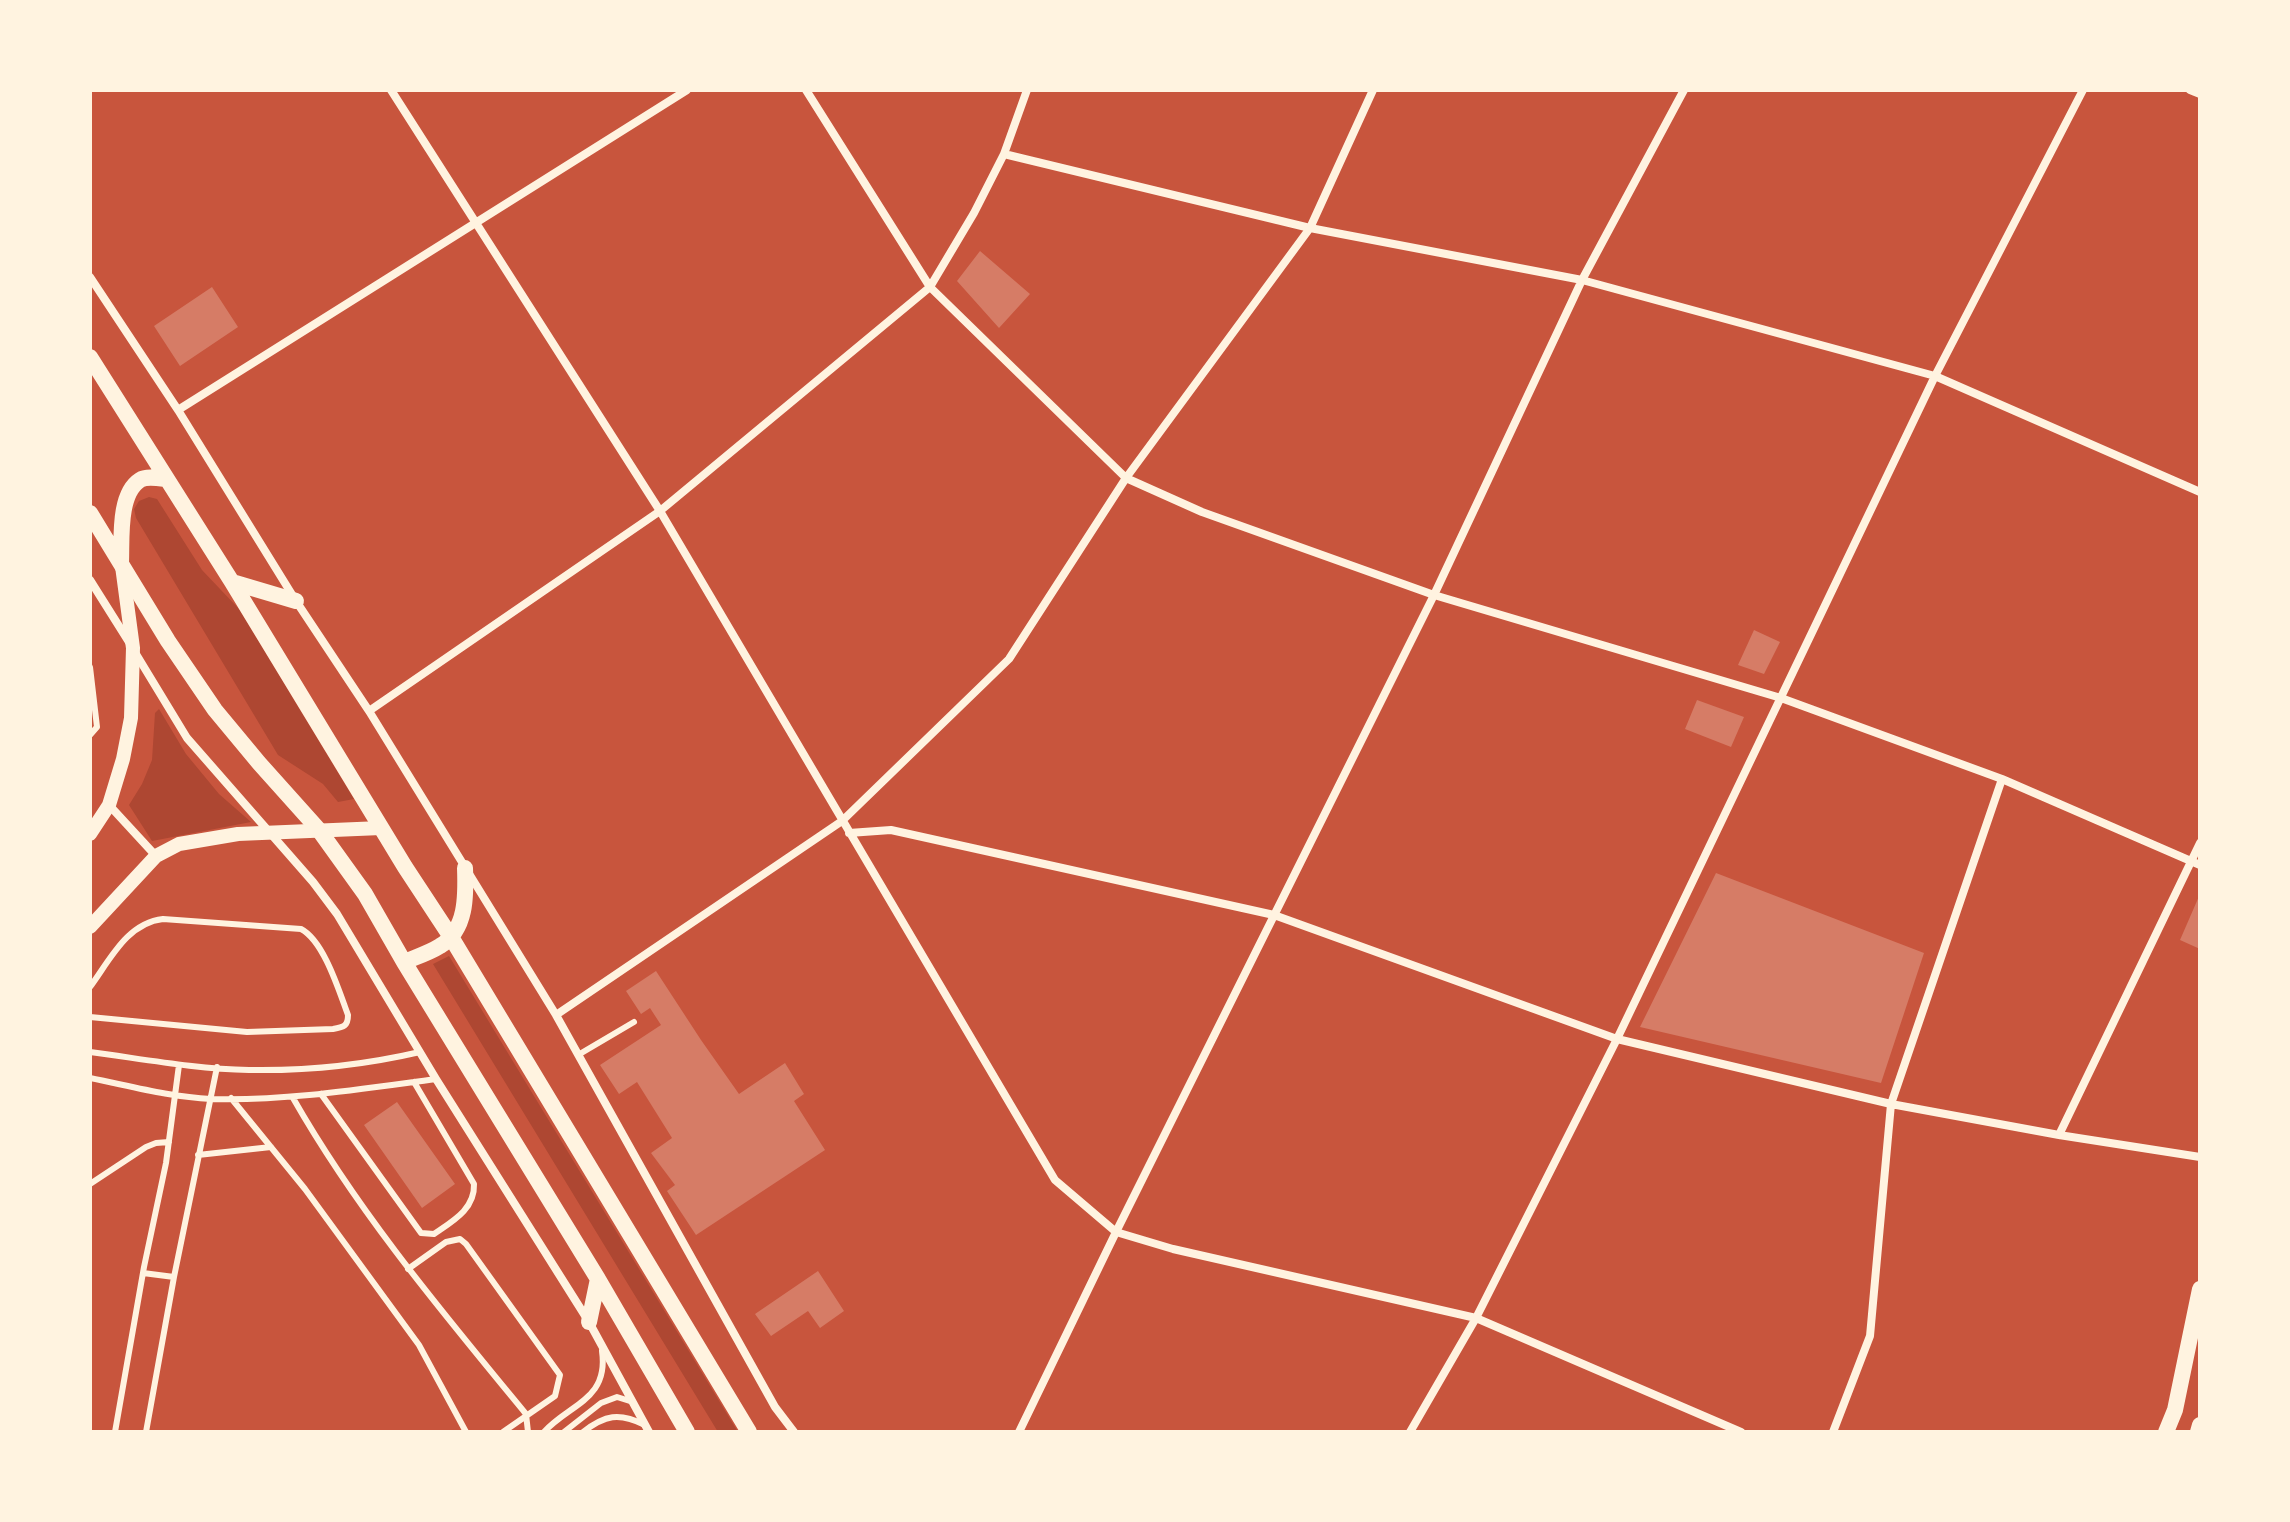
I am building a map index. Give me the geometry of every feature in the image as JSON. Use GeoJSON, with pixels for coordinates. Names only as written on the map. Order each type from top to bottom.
{"type":"FeatureCollection","features":[{"type":"Feature","properties":{"kind":"main road"},"geometry":{"type":"LineString","coordinates":[[90,357],[451,937],[749,1432]]}},
{"type":"Feature","properties":{"kind":"main road"},"geometry":{"type":"LineString","coordinates":[[121,562],[123,509],[128,494],[140,480],[153,477],[166,479]]}},
{"type":"Feature","properties":{"kind":"main road"},"geometry":{"type":"LineString","coordinates":[[90,513],[168,641],[215,710],[319,830],[365,894],[687,1432]]}},
{"type":"Feature","properties":{"kind":"main road"},"geometry":{"type":"LineString","coordinates":[[232,582],[296,601]]}},
{"type":"Feature","properties":{"kind":"main road"},"geometry":{"type":"LineString","coordinates":[[404,962],[441,946],[451,937],[466,900],[465,868]]}},
{"type":"Feature","properties":{"kind":"main road"},"geometry":{"type":"LineString","coordinates":[[589,1322],[598,1279]]}},
{"type":"Feature","properties":{"kind":"main road"},"geometry":{"type":"LineString","coordinates":[[2166,1432],[2175,1410],[2200,1289]]}},
{"type":"Feature","properties":{"kind":"main road"},"geometry":{"type":"LineString","coordinates":[[2198,1432],[2200,1425]]}},
{"type":"Feature","properties":{"kind":"street"},"geometry":{"type":"LineString","coordinates":[[391,90],[660,511],[1055,1180],[1116,1232],[1173,1249],[1476,1318],[1741,1432]]}},
{"type":"Feature","properties":{"kind":"street"},"geometry":{"type":"LineString","coordinates":[[178,410],[687,90]]}},
{"type":"Feature","properties":{"kind":"street"},"geometry":{"type":"LineString","coordinates":[[806,90],[930,287],[1126,478],[1202,512],[1434,595],[1781,698],[2002,779],[2196,863]]}},
{"type":"Feature","properties":{"kind":"street"},"geometry":{"type":"LineString","coordinates":[[369,711],[660,511],[930,287],[974,213],[1004,154],[1027,90]]}},
{"type":"Feature","properties":{"kind":"street"},"geometry":{"type":"LineString","coordinates":[[556,1015],[842,821],[1009,659],[1126,478],[1310,228],[1373,90]]}},
{"type":"Feature","properties":{"kind":"street"},"geometry":{"type":"LineString","coordinates":[[1019,1432],[1434,595],[1582,280],[1684,90]]}},
{"type":"Feature","properties":{"kind":"street"},"geometry":{"type":"LineString","coordinates":[[1410,1432],[1476,1318],[1617,1039],[1935,376],[2083,90]]}},
{"type":"Feature","properties":{"kind":"street"},"geometry":{"type":"LineString","coordinates":[[2190,90],[2200,94]]}},
{"type":"Feature","properties":{"kind":"street"},"geometry":{"type":"LineString","coordinates":[[1004,154],[1310,228],[1582,280],[1935,376],[2200,492]]}},
{"type":"Feature","properties":{"kind":"street"},"geometry":{"type":"LineString","coordinates":[[90,277],[369,711],[556,1015],[775,1407],[794,1432]]}},
{"type":"Feature","properties":{"kind":"street"},"geometry":{"type":"LineString","coordinates":[[90,834],[109,805],[131,718],[133,648],[121,562]]}},
{"type":"Feature","properties":{"kind":"street"},"geometry":{"type":"LineString","coordinates":[[90,580],[187,738],[313,882],[337,914],[436,1079],[589,1322],[648,1429]]}},
{"type":"Feature","properties":{"kind":"street"},"geometry":{"type":"LineString","coordinates":[[1833,1432],[1870,1336],[1891,1104],[2002,779]]}},
{"type":"Feature","properties":{"kind":"street"},"geometry":{"type":"LineString","coordinates":[[109,805],[156,856]]}},
{"type":"Feature","properties":{"kind":"street"},"geometry":{"type":"LineString","coordinates":[[90,927],[156,856],[179,844],[238,834],[381,828]]}},
{"type":"Feature","properties":{"kind":"street"},"geometry":{"type":"LineString","coordinates":[[849,833],[891,830],[1274,915],[1617,1039],[1891,1104],[2200,1157]]}},
{"type":"Feature","properties":{"kind":"street"},"geometry":{"type":"LineString","coordinates":[[2059,1135],[2196,863],[2200,843]]}},
{"type":"Feature","properties":{"kind":"lane"},"geometry":{"type":"LineString","coordinates":[[90,667],[97,727],[90,735]]}},
{"type":"Feature","properties":{"kind":"lane"},"geometry":{"type":"LineString","coordinates":[[90,987],[135,928],[148,921],[163,919],[301,929],[310,933],[318,945],[348,1015],[348,1023],[344,1027],[247,1032],[90,1017]]}},
{"type":"Feature","properties":{"kind":"lane"},"geometry":{"type":"LineString","coordinates":[[578,1055],[634,1022]]}},
{"type":"Feature","properties":{"kind":"lane"},"geometry":{"type":"LineString","coordinates":[[90,1052],[179,1065],[246,1070],[308,1069],[380,1061],[420,1052]]}},
{"type":"Feature","properties":{"kind":"lane"},"geometry":{"type":"LineString","coordinates":[[115,1432],[169,1142],[179,1065]]}},
{"type":"Feature","properties":{"kind":"lane"},"geometry":{"type":"LineString","coordinates":[[146,1432],[217,1067]]}},
{"type":"Feature","properties":{"kind":"lane"},"geometry":{"type":"LineString","coordinates":[[90,1078],[209,1099],[293,1098],[436,1079]]}},
{"type":"Feature","properties":{"kind":"lane"},"geometry":{"type":"LineString","coordinates":[[321,1094],[421,1233],[428,1235],[434,1234],[469,1206],[474,1184],[414,1082]]}},
{"type":"Feature","properties":{"kind":"lane"},"geometry":{"type":"LineString","coordinates":[[231,1098],[419,1345],[466,1432]]}},
{"type":"Feature","properties":{"kind":"lane"},"geometry":{"type":"LineString","coordinates":[[293,1098],[319,1143],[408,1269],[526,1414],[528,1432]]}},
{"type":"Feature","properties":{"kind":"lane"},"geometry":{"type":"LineString","coordinates":[[90,1184],[146,1147],[169,1142]]}},
{"type":"Feature","properties":{"kind":"lane"},"geometry":{"type":"LineString","coordinates":[[198,1155],[271,1147]]}},
{"type":"Feature","properties":{"kind":"lane"},"geometry":{"type":"LineString","coordinates":[[408,1269],[446,1242],[460,1239],[560,1375],[555,1396],[503,1432]]}},
{"type":"Feature","properties":{"kind":"lane"},"geometry":{"type":"LineString","coordinates":[[143,1273],[174,1277]]}},
{"type":"Feature","properties":{"kind":"lane"},"geometry":{"type":"LineString","coordinates":[[544,1432],[596,1389],[601,1376],[601,1343]]}},
{"type":"Feature","properties":{"kind":"lane"},"geometry":{"type":"LineString","coordinates":[[564,1432],[601,1403],[617,1397],[635,1403]]}},
{"type":"Feature","properties":{"kind":"lane"},"geometry":{"type":"LineString","coordinates":[[583,1432],[597,1422],[618,1415],[633,1419],[648,1429]]}},
{"type":"Feature","properties":{"kind":"shaded area"},"geometry":{"type":"Polygon","coordinates":[[[149,497],[157,499],[202,570],[239,609],[354,799],[338,802],[323,784],[278,755],[136,518],[134,509],[139,501],[149,497]]]}},
{"type":"Feature","properties":{"kind":"shaded area"},"geometry":{"type":"Polygon","coordinates":[[[159,709],[186,754],[219,794],[251,822],[152,841],[129,805],[152,760],[155,713],[159,709]]]}},
{"type":"Feature","properties":{"kind":"shaded area"},"geometry":{"type":"Polygon","coordinates":[[[449,956],[738,1432],[718,1432],[433,964],[449,956]]]}},
{"type":"Feature","properties":{"kind":"building"},"geometry":{"type":"Polygon","coordinates":[[[980,251],[1030,294],[999,328],[957,281],[980,251]]]}},
{"type":"Feature","properties":{"kind":"building"},"geometry":{"type":"Polygon","coordinates":[[[212,287],[238,327],[180,366],[154,326],[212,287]]]}},
{"type":"Feature","properties":{"kind":"building"},"geometry":{"type":"Polygon","coordinates":[[[1754,630],[1780,642],[1764,674],[1738,665],[1754,630]]]}},
{"type":"Feature","properties":{"kind":"building"},"geometry":{"type":"Polygon","coordinates":[[[1697,700],[1744,717],[1731,747],[1685,729],[1697,700]]]}},
{"type":"Feature","properties":{"kind":"building"},"geometry":{"type":"Polygon","coordinates":[[[1716,873],[1924,953],[1881,1083],[1640,1027],[1716,873]]]}},
{"type":"Feature","properties":{"kind":"building"},"geometry":{"type":"Polygon","coordinates":[[[2200,894],[2200,949],[2180,940],[2200,894]]]}},
{"type":"Feature","properties":{"kind":"building"},"geometry":{"type":"Polygon","coordinates":[[[656,971],[739,1094],[785,1063],[804,1094],[794,1101],[825,1150],[696,1235],[667,1191],[675,1185],[651,1153],[672,1138],[637,1082],[619,1094],[600,1065],[661,1025],[650,1008],[641,1014],[626,991],[656,971]]]}},
{"type":"Feature","properties":{"kind":"building"},"geometry":{"type":"Polygon","coordinates":[[[397,1102],[455,1184],[422,1208],[364,1125],[397,1102]]]}},
{"type":"Feature","properties":{"kind":"building"},"geometry":{"type":"Polygon","coordinates":[[[818,1271],[844,1311],[820,1328],[808,1311],[771,1336],[755,1314],[818,1271]]]}}]}
